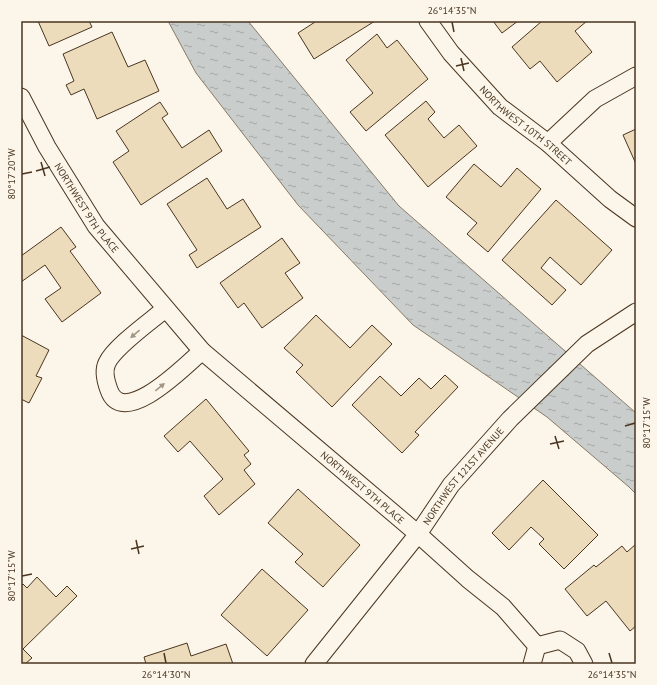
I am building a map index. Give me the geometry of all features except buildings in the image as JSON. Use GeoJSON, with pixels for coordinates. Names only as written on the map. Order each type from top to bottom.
{"type":"FeatureCollection","features":[{"type":"Feature","properties":{"kind":"street","name":"NORTHWEST 10TH STREET"},"geometry":{"type":"LineString","coordinates":[[428,21],[451,54],[500,107],[548,143],[610,199],[636,218]]}},
{"type":"Feature","properties":{"kind":"street"},"geometry":{"type":"LineString","coordinates":[[548,143],[595,99],[636,76]]}},
{"type":"Feature","properties":{"kind":"street","name":"NORTHWEST 9TH PLACE"},"geometry":{"type":"LineString","coordinates":[[21,97],[47,147],[96,226],[202,351],[418,534],[468,579],[503,607],[537,646]]}},
{"type":"Feature","properties":{"kind":"street"},"geometry":{"type":"LineString","coordinates":[[165,309],[120,347],[106,364],[105,375],[111,396],[116,401],[122,402],[140,400],[156,390],[202,351]]}},
{"type":"Feature","properties":{"kind":"street","name":"NORTHWEST 121ST AVENUE"},"geometry":{"type":"LineString","coordinates":[[314,664],[418,534],[451,485],[510,419],[587,344],[636,312]]}},
{"type":"Feature","properties":{"kind":"street"},"geometry":{"type":"LineString","coordinates":[[532,664],[537,646],[560,640],[577,651],[584,664]]}},
{"type":"Feature","properties":{"kind":"water"},"geometry":{"type":"Polygon","coordinates":[[[168,21],[248,21],[399,206],[636,413],[636,494],[547,417],[413,325],[298,205],[196,73],[168,21]]]}}]}
